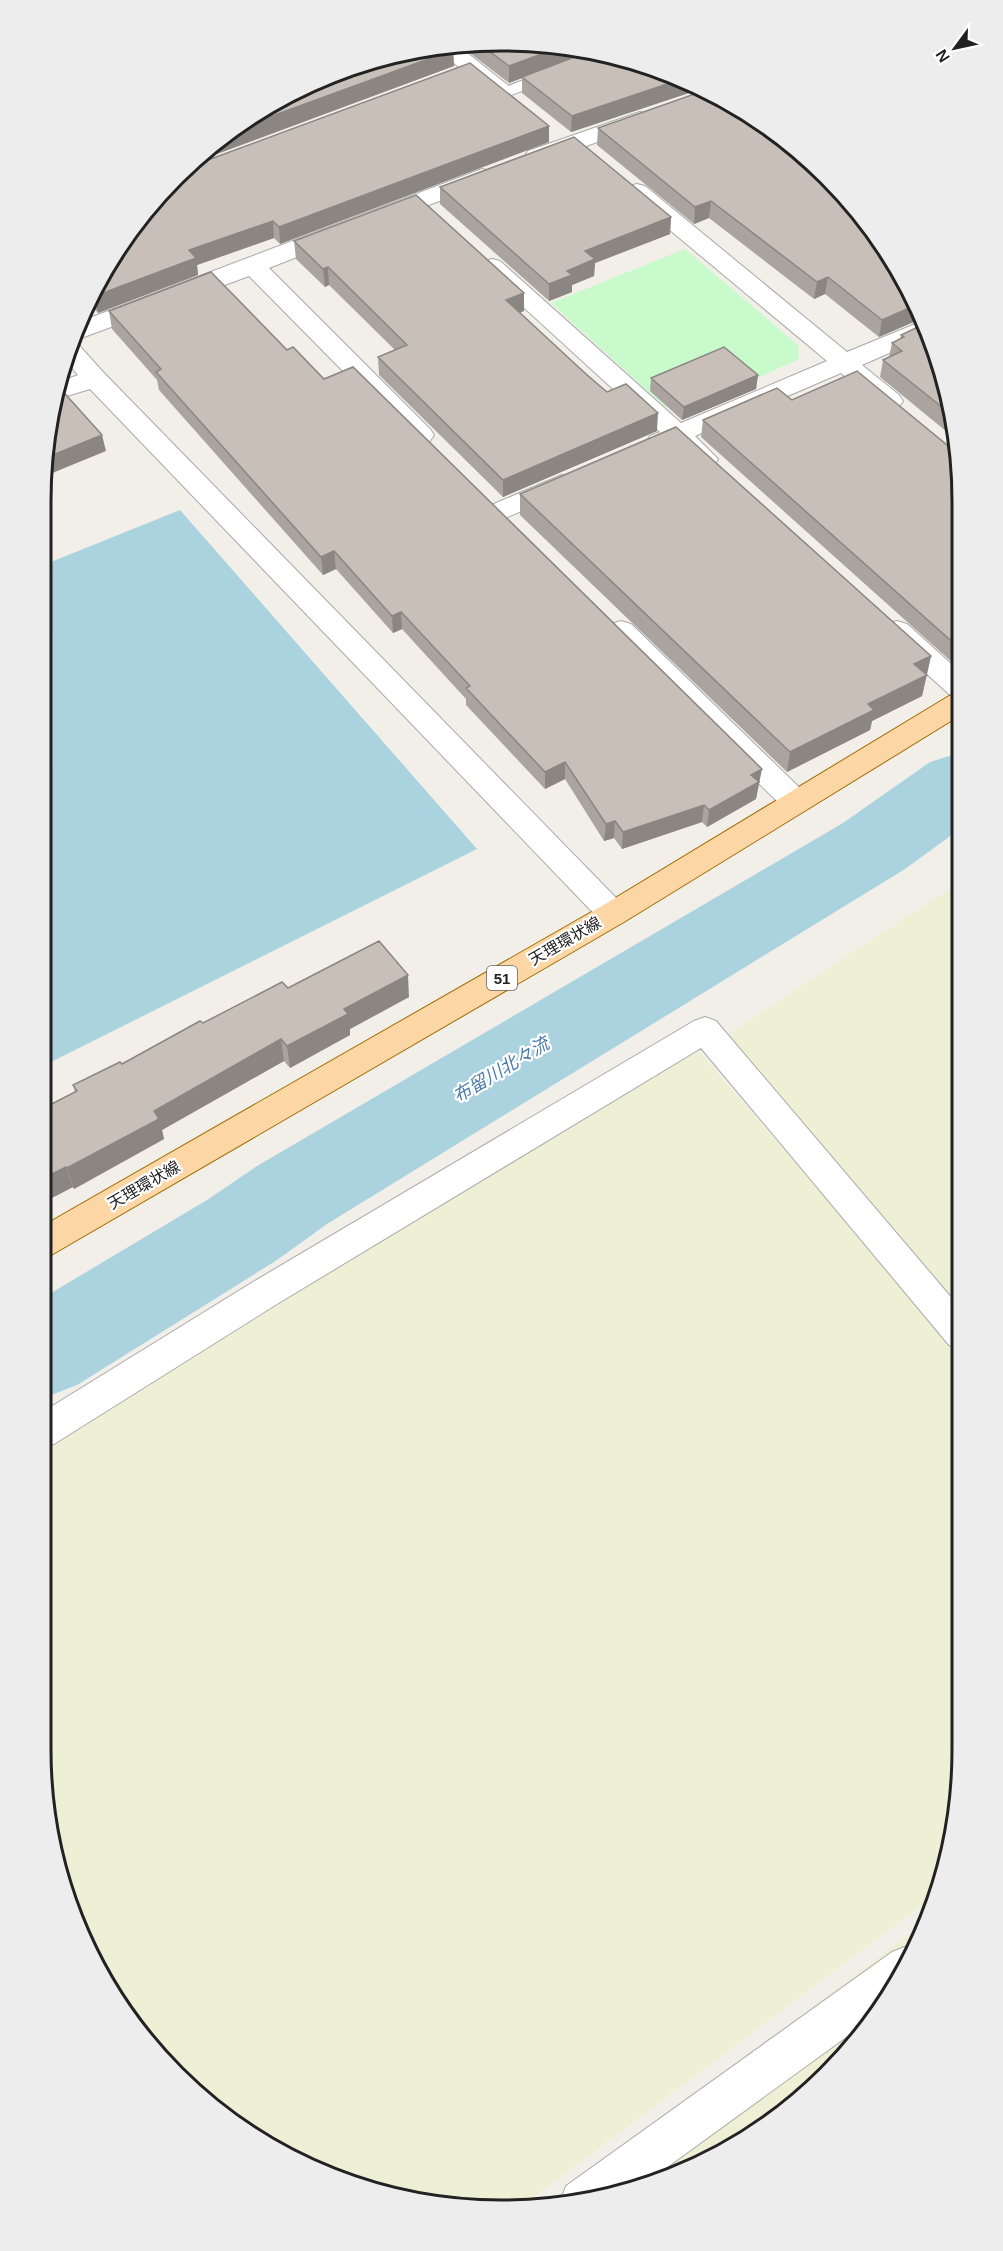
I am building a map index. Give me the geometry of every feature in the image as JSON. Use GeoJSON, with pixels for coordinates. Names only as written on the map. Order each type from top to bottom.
{"type":"FeatureCollection","features":[{"type":"Feature","properties":{"kind":"main road","name":"天理環状線"},"geometry":{"type":"LineString","coordinates":[[51,1238],[613,914],[952,707]]}},
{"type":"Feature","properties":{"kind":"street"},"geometry":{"type":"LineString","coordinates":[[455,54],[522,107]]}},
{"type":"Feature","properties":{"kind":"street"},"geometry":{"type":"LineString","coordinates":[[453,78],[474,69]]}},
{"type":"Feature","properties":{"kind":"street"},"geometry":{"type":"LineString","coordinates":[[85,328],[253,267],[428,208],[510,166],[579,147],[664,111]]}},
{"type":"Feature","properties":{"kind":"street"},"geometry":{"type":"LineString","coordinates":[[550,129],[579,147]]}},
{"type":"Feature","properties":{"kind":"street"},"geometry":{"type":"LineString","coordinates":[[621,178],[906,414]]}},
{"type":"Feature","properties":{"kind":"street"},"geometry":{"type":"LineString","coordinates":[[471,247],[722,474]]}},
{"type":"Feature","properties":{"kind":"street"},"geometry":{"type":"LineString","coordinates":[[253,267],[439,453]]}},
{"type":"Feature","properties":{"kind":"street"},"geometry":{"type":"LineString","coordinates":[[635,453],[919,331]]}},
{"type":"Feature","properties":{"kind":"street"},"geometry":{"type":"LineString","coordinates":[[75,356],[613,914]]}},
{"type":"Feature","properties":{"kind":"street"},"geometry":{"type":"LineString","coordinates":[[65,389],[94,378]]}},
{"type":"Feature","properties":{"kind":"street"},"geometry":{"type":"LineString","coordinates":[[498,512],[582,476]]}},
{"type":"Feature","properties":{"kind":"street"},"geometry":{"type":"LineString","coordinates":[[600,611],[796,802]]}},
{"type":"Feature","properties":{"kind":"street"},"geometry":{"type":"LineString","coordinates":[[880,616],[952,681]]}},
{"type":"Feature","properties":{"kind":"street"},"geometry":{"type":"LineString","coordinates":[[51,1425],[265,1293],[705,1030],[952,1323]]}},
{"type":"Feature","properties":{"kind":"street"},"geometry":{"type":"LineString","coordinates":[[600,2189],[890,1979]]}},
{"type":"Feature","properties":{"kind":"lane"},"geometry":{"type":"LineString","coordinates":[[503,93],[565,70]]}},
{"type":"Feature","properties":{"kind":"green space"},"geometry":{"type":"Polygon","coordinates":[[[685,249],[798,345],[799,359],[687,410],[664,406],[551,303],[685,249]]]}},
{"type":"Feature","properties":{"kind":"green space"},"geometry":{"type":"Polygon","coordinates":[[[952,887],[952,1311],[721,1039],[952,887]]]}},
{"type":"Feature","properties":{"kind":"green space"},"geometry":{"type":"Polygon","coordinates":[[[684,1051],[702,1055],[952,1345],[951,1779],[937,1866],[925,1903],[531,2199],[472,2199],[385,2185],[302,2154],[276,2140],[227,2107],[204,2088],[163,2047],[144,2024],[111,1975],[85,1922],[66,1866],[60,1837],[52,1779],[51,1750],[51,1429],[353,1260],[684,1051]]]}},
{"type":"Feature","properties":{"kind":"green space"},"geometry":{"type":"Polygon","coordinates":[[[914,1930],[892,1975],[859,2024],[820,2068],[776,2107],[727,2140],[674,2166],[618,2185],[564,2195],[914,1930]]]}},
{"type":"Feature","properties":{"kind":"water"},"geometry":{"type":"Polygon","coordinates":[[[180,510],[477,849],[51,1062],[51,562],[180,510]]]}},
{"type":"Feature","properties":{"kind":"building"},"geometry":{"type":"Polygon","coordinates":[[[490,51],[543,53],[509,66],[490,51]]]}},
{"type":"Feature","properties":{"kind":"building"},"geometry":{"type":"Polygon","coordinates":[[[436,56],[264,119],[329,85],[385,66],[436,56]]]}},
{"type":"Feature","properties":{"kind":"building"},"geometry":{"type":"Polygon","coordinates":[[[573,57],[618,66],[669,83],[572,116],[522,77],[573,57]]]}},
{"type":"Feature","properties":{"kind":"building"},"geometry":{"type":"Polygon","coordinates":[[[470,63],[549,126],[279,227],[273,221],[189,250],[196,258],[102,294],[144,227],[183,183],[208,160],[470,63]]]}},
{"type":"Feature","properties":{"kind":"building"},"geometry":{"type":"Polygon","coordinates":[[[694,94],[727,111],[776,144],[799,163],[840,204],[876,251],[909,308],[882,320],[828,277],[817,282],[711,201],[695,207],[598,128],[694,94]]]}},
{"type":"Feature","properties":{"kind":"building"},"geometry":{"type":"Polygon","coordinates":[[[574,137],[671,217],[585,251],[595,259],[567,271],[572,275],[549,284],[440,187],[574,137]]]}},
{"type":"Feature","properties":{"kind":"building"},"geometry":{"type":"Polygon","coordinates":[[[416,195],[524,293],[506,300],[587,375],[607,392],[626,384],[658,413],[503,480],[378,357],[407,345],[328,267],[323,269],[294,241],[416,195]]]}},
{"type":"Feature","properties":{"kind":"building"},"geometry":{"type":"Polygon","coordinates":[[[211,272],[287,350],[293,347],[324,379],[353,367],[762,769],[751,775],[759,782],[709,810],[704,805],[623,832],[615,821],[606,824],[565,762],[545,772],[466,688],[470,686],[401,612],[392,616],[334,551],[321,557],[156,372],[161,369],[109,311],[211,272]]]}},
{"type":"Feature","properties":{"kind":"building"},"geometry":{"type":"Polygon","coordinates":[[[917,327],[937,385],[941,407],[883,360],[902,351],[892,343],[904,337],[901,335],[917,327]]]}},
{"type":"Feature","properties":{"kind":"building"},"geometry":{"type":"Polygon","coordinates":[[[724,347],[758,375],[684,407],[651,378],[724,347]]]}},
{"type":"Feature","properties":{"kind":"building"},"geometry":{"type":"Polygon","coordinates":[[[857,371],[948,446],[952,502],[952,642],[703,420],[777,388],[792,400],[857,371]]]}},
{"type":"Feature","properties":{"kind":"building"},"geometry":{"type":"Polygon","coordinates":[[[64,393],[102,435],[54,455],[64,393]]]}},
{"type":"Feature","properties":{"kind":"building"},"geometry":{"type":"Polygon","coordinates":[[[676,427],[931,656],[914,664],[927,675],[868,704],[874,710],[790,752],[520,494],[676,427]]]}},
{"type":"Feature","properties":{"kind":"building"},"geometry":{"type":"Polygon","coordinates":[[[379,941],[408,975],[344,1009],[348,1014],[287,1046],[281,1039],[154,1111],[159,1119],[51,1174],[51,1104],[77,1091],[73,1085],[120,1062],[122,1064],[200,1021],[203,1023],[282,982],[288,988],[379,941]]]}},
{"type":"Feature","properties":{"kind":"waterway","name":"布留川北々流"},"geometry":{"type":"LineString","coordinates":[[51,1347],[242,1230],[292,1195],[874,846],[952,790]]}}]}
